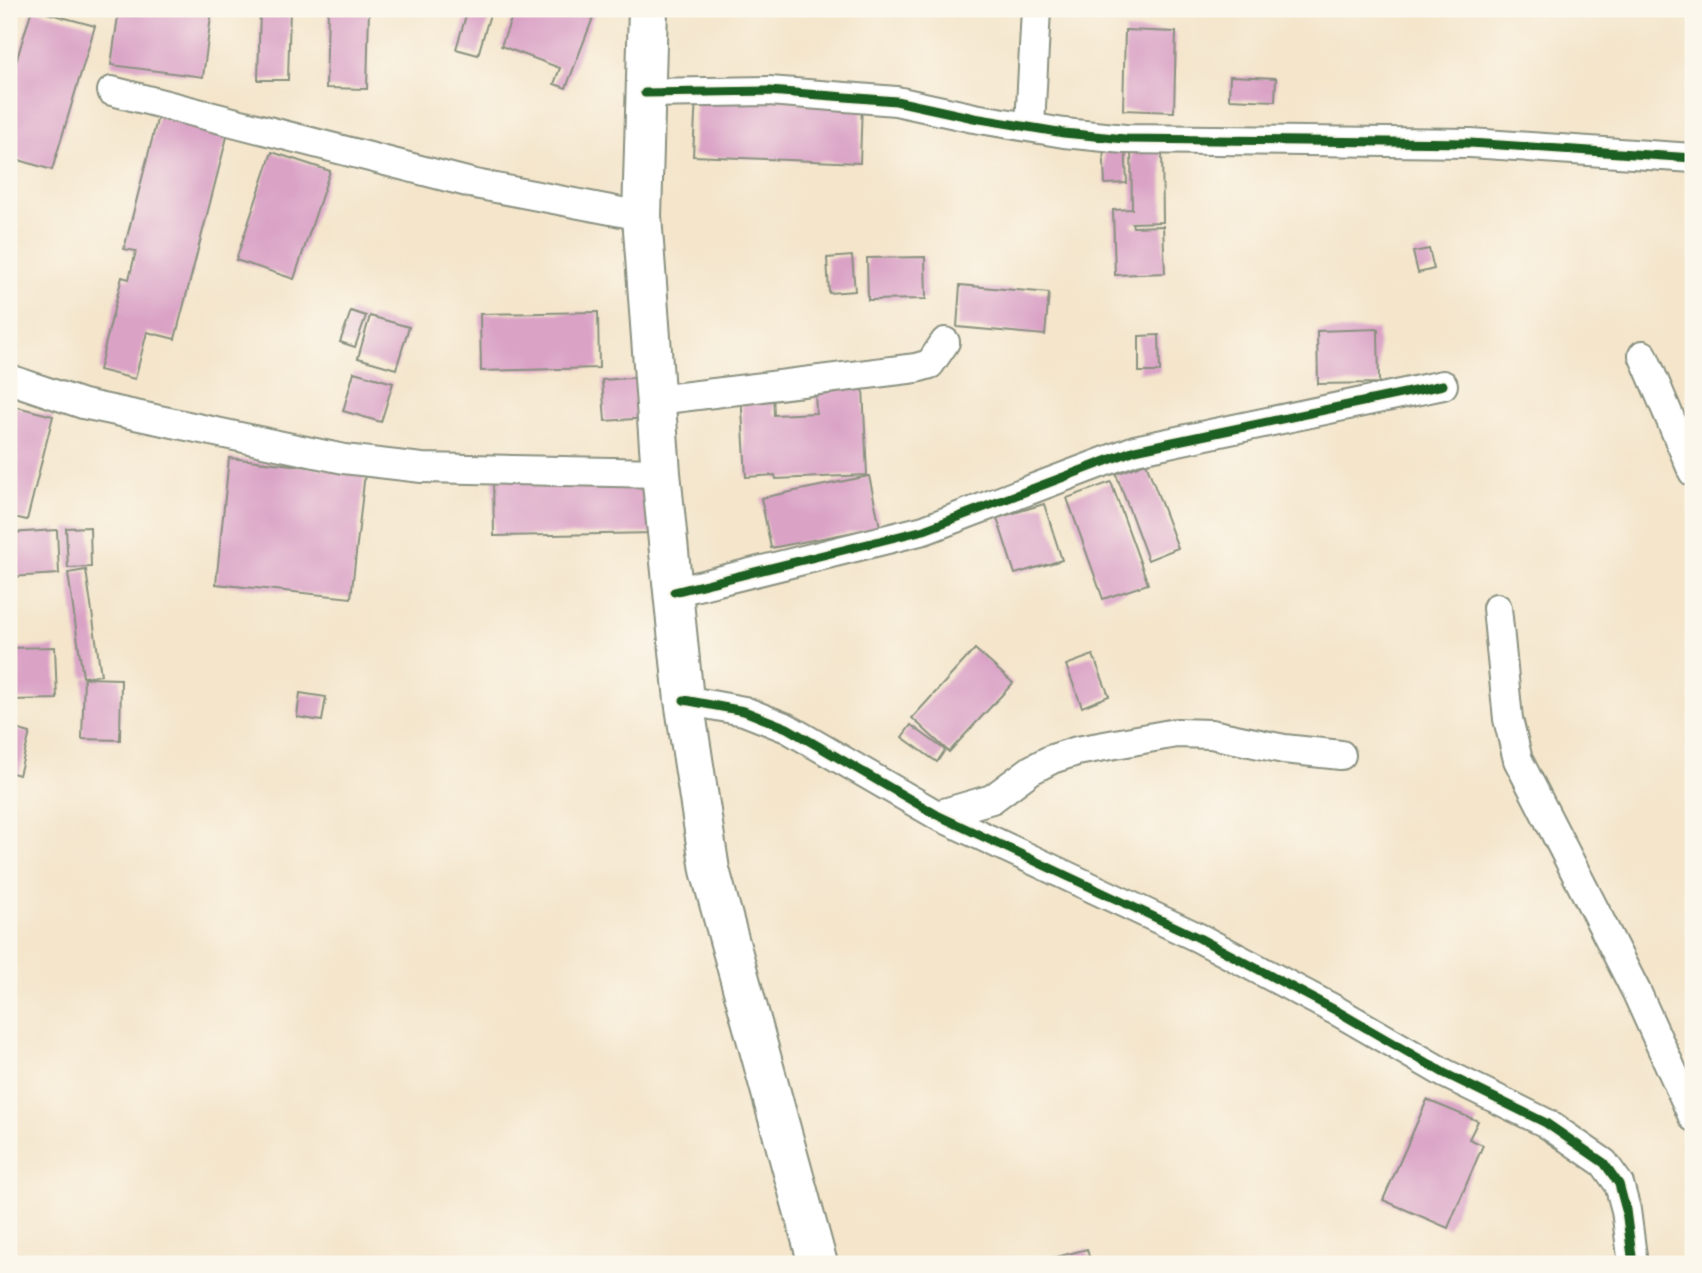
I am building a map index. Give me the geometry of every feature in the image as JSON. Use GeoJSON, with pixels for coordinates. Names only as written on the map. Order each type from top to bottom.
{"type":"FeatureCollection","features":[{"type":"Feature","properties":{"kind":"main road"},"geometry":{"type":"LineString","coordinates":[[648,9],[642,216],[661,473],[684,700],[710,870],[818,1264]]}},
{"type":"Feature","properties":{"kind":"street"},"geometry":{"type":"LineString","coordinates":[[1030,126],[1036,9]]}},
{"type":"Feature","properties":{"kind":"street"},"geometry":{"type":"LineString","coordinates":[[112,91],[475,184],[642,216]]}},
{"type":"Feature","properties":{"kind":"street"},"geometry":{"type":"LineString","coordinates":[[645,93],[769,91],[896,101],[974,118],[1064,133],[1125,139],[1470,143],[1693,158]]}},
{"type":"Feature","properties":{"kind":"street"},"geometry":{"type":"LineString","coordinates":[[657,400],[916,368],[930,363],[945,342]]}},
{"type":"Feature","properties":{"kind":"street"},"geometry":{"type":"LineString","coordinates":[[1643,355],[1693,472]]}},
{"type":"Feature","properties":{"kind":"street"},"geometry":{"type":"LineString","coordinates":[[9,379],[83,404],[344,459],[422,468],[661,473]]}},
{"type":"Feature","properties":{"kind":"street"},"geometry":{"type":"LineString","coordinates":[[674,592],[924,530],[1136,450],[1443,385]]}},
{"type":"Feature","properties":{"kind":"street"},"geometry":{"type":"LineString","coordinates":[[1497,608],[1508,719],[1518,760],[1637,993],[1693,1117]]}},
{"type":"Feature","properties":{"kind":"street"},"geometry":{"type":"LineString","coordinates":[[684,700],[744,711],[787,728],[937,815],[1199,938],[1337,1011],[1444,1073],[1546,1123],[1604,1163],[1619,1184],[1626,1210],[1633,1264]]}},
{"type":"Feature","properties":{"kind":"street"},"geometry":{"type":"LineString","coordinates":[[937,815],[992,799],[1031,770],[1052,759],[1077,751],[1176,733],[1211,734],[1284,749],[1341,755]]}},
{"type":"Feature","properties":{"kind":"street"},"geometry":{"type":"LineString","coordinates":[[992,799],[1006,848]]}},
{"type":"Feature","properties":{"kind":"building"},"geometry":{"type":"Polygon","coordinates":[[[32,9],[95,26],[52,170],[9,157],[9,85],[32,9]]]}},
{"type":"Feature","properties":{"kind":"building"},"geometry":{"type":"Polygon","coordinates":[[[119,9],[212,9],[203,77],[111,65],[119,9]]]}},
{"type":"Feature","properties":{"kind":"building"},"geometry":{"type":"Polygon","coordinates":[[[260,9],[290,9],[288,80],[258,80],[260,9]]]}},
{"type":"Feature","properties":{"kind":"building"},"geometry":{"type":"Polygon","coordinates":[[[328,9],[369,9],[367,89],[326,88],[328,9]]]}},
{"type":"Feature","properties":{"kind":"building"},"geometry":{"type":"Polygon","coordinates":[[[468,9],[490,14],[478,55],[456,49],[468,9]]]}},
{"type":"Feature","properties":{"kind":"building"},"geometry":{"type":"Polygon","coordinates":[[[515,9],[578,9],[594,15],[566,88],[554,84],[560,68],[501,46],[515,9]]]}},
{"type":"Feature","properties":{"kind":"building"},"geometry":{"type":"Polygon","coordinates":[[[1125,30],[1176,32],[1174,112],[1123,110],[1125,30]]]}},
{"type":"Feature","properties":{"kind":"building"},"geometry":{"type":"Polygon","coordinates":[[[1230,76],[1276,78],[1275,101],[1229,99],[1230,76]]]}},
{"type":"Feature","properties":{"kind":"building"},"geometry":{"type":"Polygon","coordinates":[[[696,95],[862,102],[860,163],[693,156],[696,95]]]}},
{"type":"Feature","properties":{"kind":"building"},"geometry":{"type":"Polygon","coordinates":[[[158,116],[228,133],[175,339],[147,332],[135,379],[99,370],[122,277],[129,279],[136,251],[124,249],[158,116]]]}},
{"type":"Feature","properties":{"kind":"building"},"geometry":{"type":"Polygon","coordinates":[[[1125,142],[1127,183],[1105,184],[1103,143],[1125,142]]]}},
{"type":"Feature","properties":{"kind":"building"},"geometry":{"type":"Polygon","coordinates":[[[1131,147],[1162,147],[1163,222],[1132,223],[1133,227],[1163,226],[1165,273],[1115,275],[1113,210],[1132,209],[1131,147]]]}},
{"type":"Feature","properties":{"kind":"building"},"geometry":{"type":"Polygon","coordinates":[[[272,152],[330,171],[294,279],[236,260],[272,152]]]}},
{"type":"Feature","properties":{"kind":"building"},"geometry":{"type":"Polygon","coordinates":[[[1429,249],[1434,269],[1418,273],[1413,252],[1429,249]]]}},
{"type":"Feature","properties":{"kind":"building"},"geometry":{"type":"Polygon","coordinates":[[[852,256],[855,291],[829,293],[827,258],[852,256]]]}},
{"type":"Feature","properties":{"kind":"building"},"geometry":{"type":"Polygon","coordinates":[[[925,257],[926,299],[868,300],[867,258],[925,257]]]}},
{"type":"Feature","properties":{"kind":"building"},"geometry":{"type":"Polygon","coordinates":[[[960,285],[1049,293],[1045,335],[957,327],[960,285]]]}},
{"type":"Feature","properties":{"kind":"building"},"geometry":{"type":"Polygon","coordinates":[[[351,311],[366,316],[355,347],[340,342],[351,311]]]}},
{"type":"Feature","properties":{"kind":"building"},"geometry":{"type":"Polygon","coordinates":[[[598,312],[599,368],[481,371],[480,314],[598,312]]]}},
{"type":"Feature","properties":{"kind":"building"},"geometry":{"type":"Polygon","coordinates":[[[370,316],[409,327],[396,369],[358,358],[370,316]]]}},
{"type":"Feature","properties":{"kind":"building"},"geometry":{"type":"Polygon","coordinates":[[[1378,329],[1379,383],[1318,384],[1317,331],[1378,329]]]}},
{"type":"Feature","properties":{"kind":"building"},"geometry":{"type":"Polygon","coordinates":[[[1159,335],[1160,372],[1139,372],[1139,336],[1159,335]]]}},
{"type":"Feature","properties":{"kind":"building"},"geometry":{"type":"Polygon","coordinates":[[[354,372],[393,383],[381,422],[343,411],[354,372]]]}},
{"type":"Feature","properties":{"kind":"building"},"geometry":{"type":"Polygon","coordinates":[[[646,377],[649,418],[605,421],[602,380],[646,377]]]}},
{"type":"Feature","properties":{"kind":"building"},"geometry":{"type":"Polygon","coordinates":[[[863,387],[867,475],[776,479],[775,475],[746,477],[741,393],[773,391],[774,415],[816,413],[815,390],[863,387]]]}},
{"type":"Feature","properties":{"kind":"building"},"geometry":{"type":"Polygon","coordinates":[[[9,405],[53,416],[27,520],[9,516],[9,405]]]}},
{"type":"Feature","properties":{"kind":"building"},"geometry":{"type":"Polygon","coordinates":[[[229,458],[365,473],[351,598],[216,584],[229,458]]]}},
{"type":"Feature","properties":{"kind":"building"},"geometry":{"type":"Polygon","coordinates":[[[1146,463],[1178,548],[1148,560],[1116,474],[1146,463]]]}},
{"type":"Feature","properties":{"kind":"building"},"geometry":{"type":"Polygon","coordinates":[[[869,476],[880,527],[771,548],[761,498],[869,476]]]}},
{"type":"Feature","properties":{"kind":"building"},"geometry":{"type":"Polygon","coordinates":[[[653,477],[654,533],[494,536],[493,479],[653,477]]]}},
{"type":"Feature","properties":{"kind":"building"},"geometry":{"type":"Polygon","coordinates":[[[1111,482],[1148,584],[1103,599],[1067,498],[1111,482]]]}},
{"type":"Feature","properties":{"kind":"building"},"geometry":{"type":"Polygon","coordinates":[[[1044,504],[1062,560],[1015,574],[997,518],[1044,504]]]}},
{"type":"Feature","properties":{"kind":"building"},"geometry":{"type":"Polygon","coordinates":[[[90,527],[91,567],[68,568],[66,528],[90,527]]]}},
{"type":"Feature","properties":{"kind":"building"},"geometry":{"type":"Polygon","coordinates":[[[57,530],[59,574],[9,577],[9,533],[57,530]]]}},
{"type":"Feature","properties":{"kind":"building"},"geometry":{"type":"Polygon","coordinates":[[[86,570],[101,675],[83,677],[68,573],[86,570]]]}},
{"type":"Feature","properties":{"kind":"building"},"geometry":{"type":"Polygon","coordinates":[[[55,647],[57,699],[9,700],[9,648],[55,647]]]}},
{"type":"Feature","properties":{"kind":"building"},"geometry":{"type":"Polygon","coordinates":[[[975,649],[1013,683],[949,752],[912,718],[975,649]]]}},
{"type":"Feature","properties":{"kind":"building"},"geometry":{"type":"Polygon","coordinates":[[[1093,655],[1109,696],[1082,707],[1066,665],[1093,655]]]}},
{"type":"Feature","properties":{"kind":"building"},"geometry":{"type":"Polygon","coordinates":[[[84,678],[121,679],[120,740],[82,739],[84,678]]]}},
{"type":"Feature","properties":{"kind":"building"},"geometry":{"type":"Polygon","coordinates":[[[300,693],[326,697],[322,721],[297,717],[300,693]]]}},
{"type":"Feature","properties":{"kind":"building"},"geometry":{"type":"Polygon","coordinates":[[[911,725],[945,750],[937,762],[902,737],[911,725]]]}},
{"type":"Feature","properties":{"kind":"building"},"geometry":{"type":"Polygon","coordinates":[[[9,727],[30,733],[19,775],[9,772],[9,727]]]}},
{"type":"Feature","properties":{"kind":"building"},"geometry":{"type":"Polygon","coordinates":[[[1427,1100],[1478,1121],[1469,1139],[1483,1145],[1448,1228],[1383,1200],[1427,1100]]]}},
{"type":"Feature","properties":{"kind":"building"},"geometry":{"type":"Polygon","coordinates":[[[1087,1249],[1091,1264],[1034,1264],[1034,1263],[1087,1249]]]}},
{"type":"Feature","properties":{"kind":"cycle path"},"geometry":{"type":"LineString","coordinates":[[645,93],[769,91],[896,101],[974,118],[1064,133],[1125,139],[1470,143],[1693,158]]}},
{"type":"Feature","properties":{"kind":"cycle path"},"geometry":{"type":"LineString","coordinates":[[674,592],[924,530],[1135,450],[1443,385]]}},
{"type":"Feature","properties":{"kind":"cycle path"},"geometry":{"type":"LineString","coordinates":[[684,700],[744,711],[787,728],[937,815],[1199,938],[1337,1011],[1444,1073],[1546,1123],[1604,1163],[1619,1184],[1626,1210],[1633,1264]]}}]}
